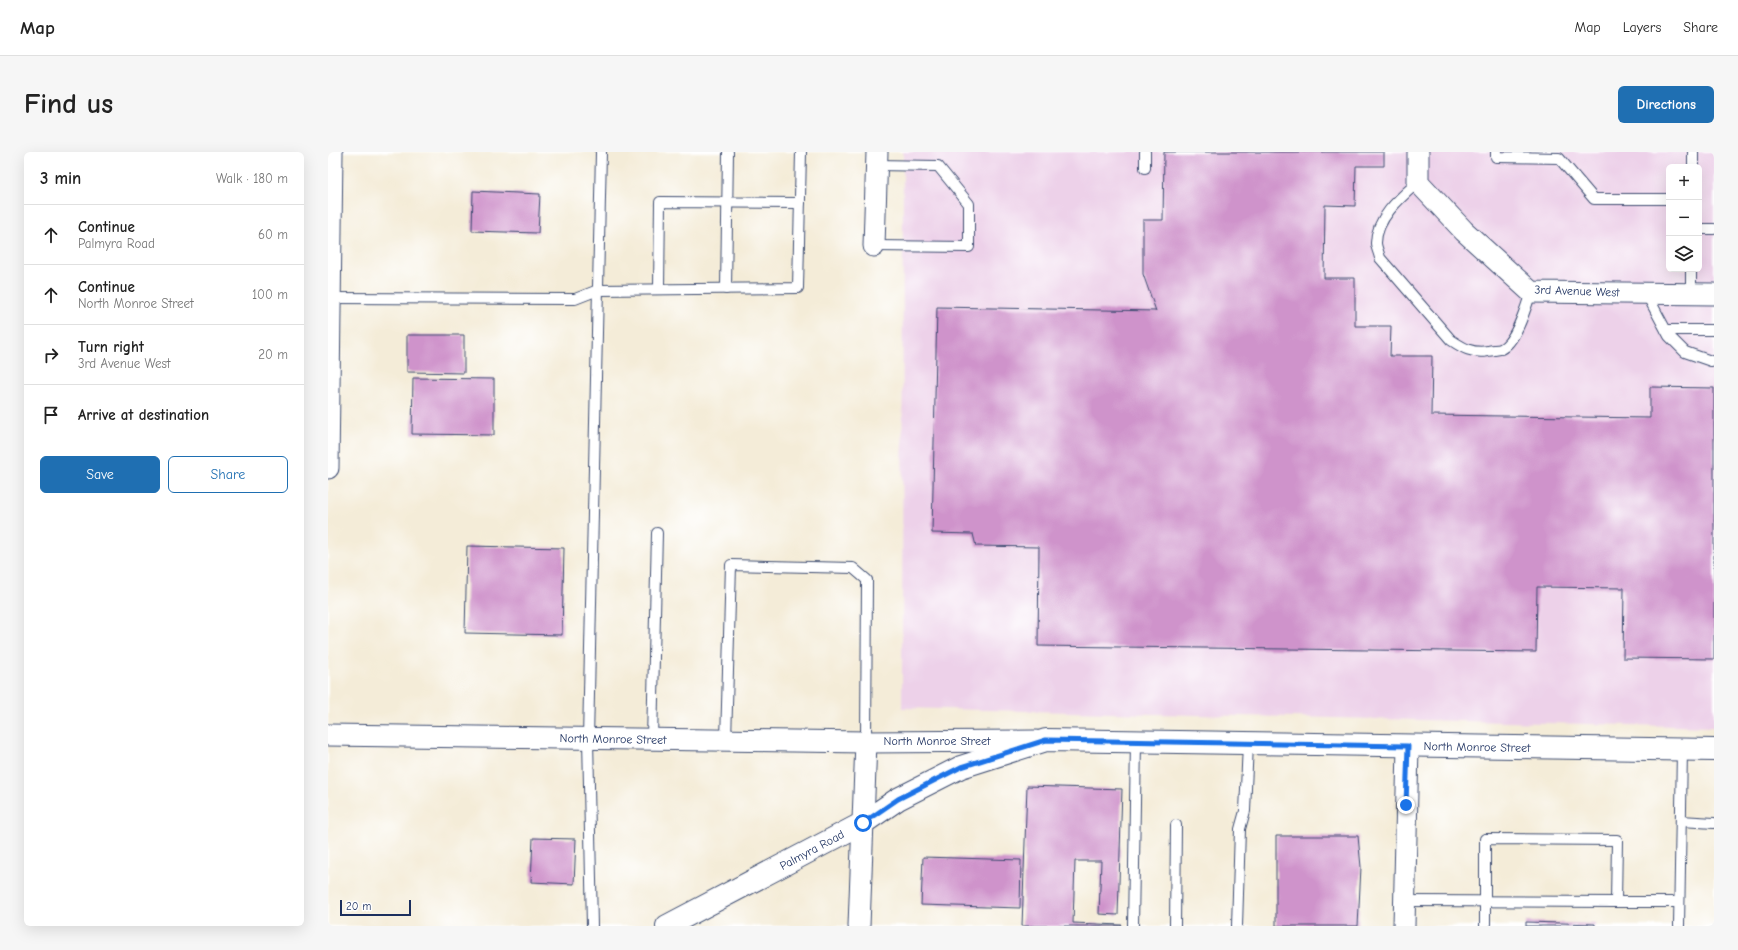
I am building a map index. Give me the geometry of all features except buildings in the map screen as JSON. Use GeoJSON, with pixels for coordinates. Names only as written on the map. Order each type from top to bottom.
{"type":"FeatureCollection","features":[{"type":"Feature","properties":{"kind":"main road","name":"North Monroe Street"},"geometry":{"type":"LineString","coordinates":[[1046,740],[1714,750]]}},
{"type":"Feature","properties":{"kind":"main road","name":"Palmyra Road"},"geometry":{"type":"LineString","coordinates":[[667,926],[863,823],[898,799],[961,767],[1046,740]]}},
{"type":"Feature","properties":{"kind":"street"},"geometry":{"type":"LineString","coordinates":[[328,468],[332,152]]}},
{"type":"Feature","properties":{"kind":"street"},"geometry":{"type":"LineString","coordinates":[[1418,152],[1418,182]]}},
{"type":"Feature","properties":{"kind":"street"},"geometry":{"type":"LineString","coordinates":[[874,246],[876,159]]}},
{"type":"Feature","properties":{"kind":"street","name":"3rd Avenue West"},"geometry":{"type":"LineString","coordinates":[[1418,182],[1464,231],[1532,292],[1714,294]]}},
{"type":"Feature","properties":{"kind":"street","name":"North Monroe Street"},"geometry":{"type":"LineString","coordinates":[[328,735],[866,742],[1046,740]]}},
{"type":"Feature","properties":{"kind":"street"},"geometry":{"type":"LineString","coordinates":[[859,926],[866,742]]}},
{"type":"Feature","properties":{"kind":"street"},"geometry":{"type":"LineString","coordinates":[[1404,926],[1408,746]]}},
{"type":"Feature","properties":{"kind":"lane"},"geometry":{"type":"LineString","coordinates":[[592,926],[588,739],[601,152]]}},
{"type":"Feature","properties":{"kind":"lane"},"geometry":{"type":"LineString","coordinates":[[726,289],[728,152]]}},
{"type":"Feature","properties":{"kind":"lane"},"geometry":{"type":"LineString","coordinates":[[330,298],[575,299],[598,290],[798,288],[801,152]]}},
{"type":"Feature","properties":{"kind":"lane"},"geometry":{"type":"LineString","coordinates":[[1145,152],[1145,168]]}},
{"type":"Feature","properties":{"kind":"lane"},"geometry":{"type":"LineString","coordinates":[[1496,152],[1496,158],[1559,158],[1594,199],[1666,199]]}},
{"type":"Feature","properties":{"kind":"lane"},"geometry":{"type":"LineString","coordinates":[[1693,152],[1693,164]]}},
{"type":"Feature","properties":{"kind":"lane"},"geometry":{"type":"LineString","coordinates":[[874,246],[969,247],[969,204],[938,166],[876,159]]}},
{"type":"Feature","properties":{"kind":"lane"},"geometry":{"type":"LineString","coordinates":[[1418,182],[1392,207],[1381,225],[1376,243],[1380,258],[1451,340],[1464,349],[1471,351],[1484,352],[1501,349],[1513,337],[1524,315],[1532,292]]}},
{"type":"Feature","properties":{"kind":"lane"},"geometry":{"type":"LineString","coordinates":[[659,289],[660,202],[800,203]]}},
{"type":"Feature","properties":{"kind":"lane"},"geometry":{"type":"LineString","coordinates":[[1702,229],[1714,229]]}},
{"type":"Feature","properties":{"kind":"lane"},"geometry":{"type":"LineString","coordinates":[[1691,272],[1691,293]]}},
{"type":"Feature","properties":{"kind":"lane"},"geometry":{"type":"LineString","coordinates":[[1646,293],[1669,336],[1685,352],[1711,361]]}},
{"type":"Feature","properties":{"kind":"lane"},"geometry":{"type":"LineString","coordinates":[[1666,330],[1714,330]]}},
{"type":"Feature","properties":{"kind":"lane"},"geometry":{"type":"LineString","coordinates":[[652,739],[657,533]]}},
{"type":"Feature","properties":{"kind":"lane"},"geometry":{"type":"LineString","coordinates":[[726,740],[731,565],[853,568],[868,580],[866,742]]}},
{"type":"Feature","properties":{"kind":"lane"},"geometry":{"type":"LineString","coordinates":[[1133,926],[1136,742]]}},
{"type":"Feature","properties":{"kind":"lane"},"geometry":{"type":"LineString","coordinates":[[1237,926],[1240,829],[1245,811],[1248,744]]}},
{"type":"Feature","properties":{"kind":"lane"},"geometry":{"type":"LineString","coordinates":[[1679,926],[1682,750]]}},
{"type":"Feature","properties":{"kind":"lane"},"geometry":{"type":"LineString","coordinates":[[1681,821],[1714,822]]}},
{"type":"Feature","properties":{"kind":"lane"},"geometry":{"type":"LineString","coordinates":[[1175,926],[1176,825]]}},
{"type":"Feature","properties":{"kind":"lane"},"geometry":{"type":"LineString","coordinates":[[1484,926],[1486,839],[1617,840],[1616,902]]}},
{"type":"Feature","properties":{"kind":"lane"},"geometry":{"type":"LineString","coordinates":[[1404,901],[1679,902]]}},
{"type":"Feature","properties":{"kind":"shaded area"},"geometry":{"type":"Polygon","coordinates":[[[903,152],[1714,152],[1714,727],[902,708],[903,152]]]}},
{"type":"Feature","properties":{"kind":"route"},"geometry":{"type":"LineString","coordinates":[[863,823],[898,799],[961,767],[1046,740],[1408,746],[1406,805]]}}]}
